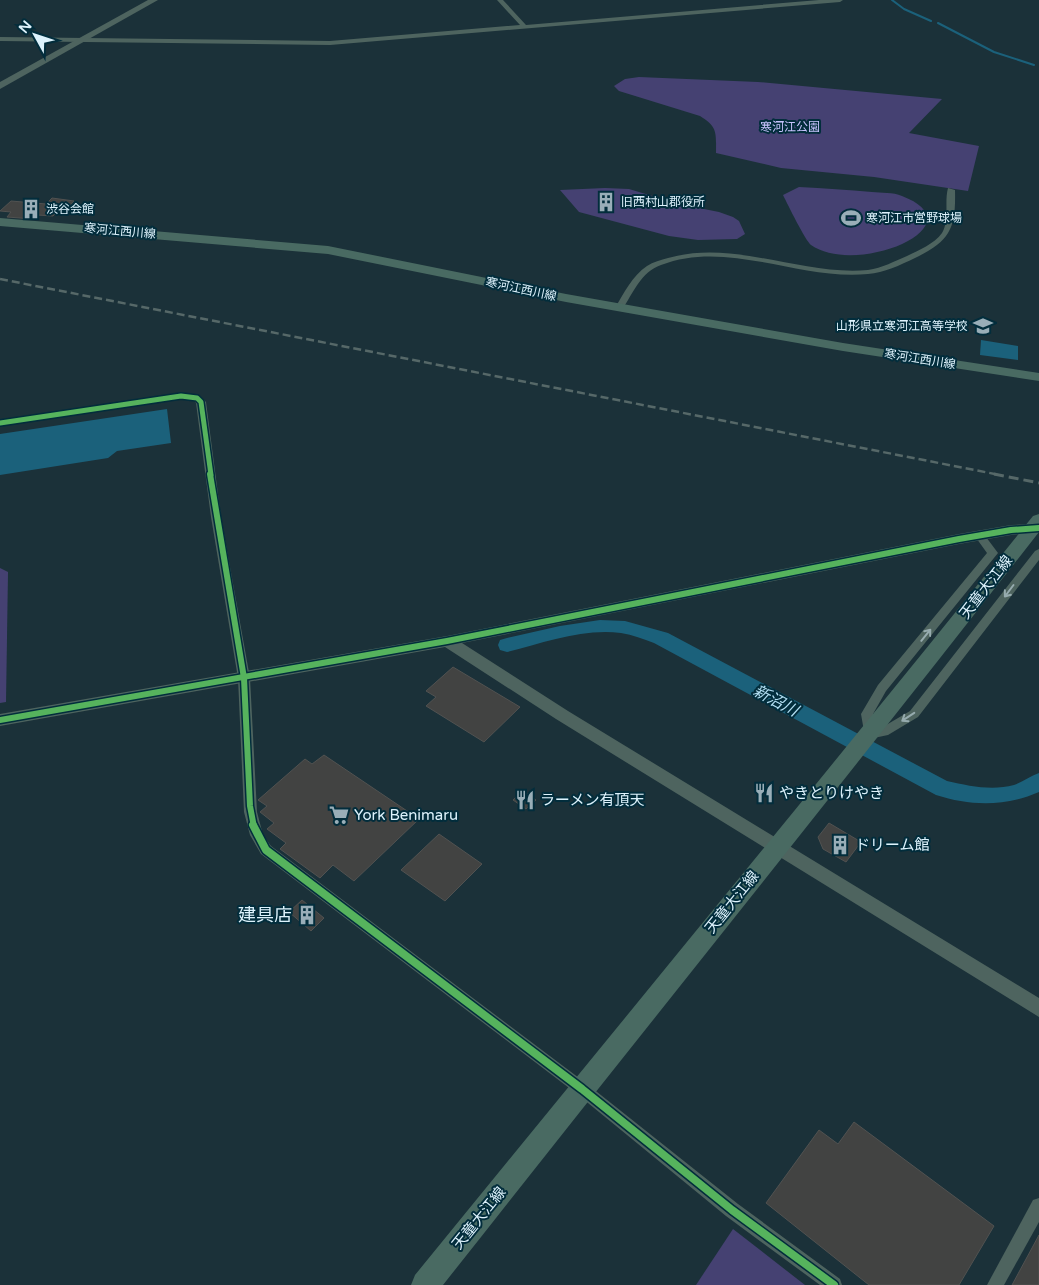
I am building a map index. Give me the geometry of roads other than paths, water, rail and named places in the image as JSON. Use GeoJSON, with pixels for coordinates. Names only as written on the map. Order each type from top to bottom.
{"type":"FeatureCollection","features":[{"type":"Feature","properties":{"kind":"main road","name":"寒河江西川線"},"geometry":{"type":"LineString","coordinates":[[0,222],[328,250],[619,308],[843,347],[1039,377]]}},
{"type":"Feature","properties":{"kind":"main road","name":"天童大江線"},"geometry":{"type":"LineString","coordinates":[[425,1285],[777,846],[863,742],[1039,520]]}},
{"type":"Feature","properties":{"kind":"street"},"geometry":{"type":"LineString","coordinates":[[0,86],[154,0]]}},
{"type":"Feature","properties":{"kind":"street"},"geometry":{"type":"LineString","coordinates":[[500,0],[523,25]]}},
{"type":"Feature","properties":{"kind":"street"},"geometry":{"type":"LineString","coordinates":[[0,39],[330,43],[523,25],[840,0]]}},
{"type":"Feature","properties":{"kind":"street"},"geometry":{"type":"LineString","coordinates":[[619,308],[639,276],[656,263],[676,257],[719,256],[838,273],[870,272],[885,268],[932,247],[943,238],[949,230],[951,221],[951,190]]}},
{"type":"Feature","properties":{"kind":"street"},"geometry":{"type":"LineString","coordinates":[[0,422],[181,396],[197,398],[200,402],[218,527],[244,678],[250,806],[252,824],[259,841],[266,850],[350,915],[582,1089],[732,1210],[834,1285]]}},
{"type":"Feature","properties":{"kind":"street"},"geometry":{"type":"LineString","coordinates":[[0,720],[447,641],[979,536],[1011,530],[1039,528]]}},
{"type":"Feature","properties":{"kind":"street"},"geometry":{"type":"LineString","coordinates":[[863,742],[867,714],[882,688],[992,553],[979,536]]}},
{"type":"Feature","properties":{"kind":"street"},"geometry":{"type":"LineString","coordinates":[[863,742],[914,714],[1039,552]]}},
{"type":"Feature","properties":{"kind":"street"},"geometry":{"type":"LineString","coordinates":[[447,641],[562,715],[1039,1008]]}},
{"type":"Feature","properties":{"kind":"street"},"geometry":{"type":"LineString","coordinates":[[995,1285],[1039,1206]]}},
{"type":"Feature","properties":{"kind":"water"},"geometry":{"type":"Polygon","coordinates":[[[981,340],[1018,346],[1018,360],[980,355],[981,340]]]}},
{"type":"Feature","properties":{"kind":"water"},"geometry":{"type":"Polygon","coordinates":[[[167,409],[171,443],[117,451],[108,458],[0,475],[0,434],[167,409]]]}},
{"type":"Feature","properties":{"kind":"waterway"},"geometry":{"type":"LineString","coordinates":[[892,0],[904,9],[931,21]]}},
{"type":"Feature","properties":{"kind":"waterway"},"geometry":{"type":"LineString","coordinates":[[938,23],[994,52],[1034,65]]}},
{"type":"Feature","properties":{"kind":"waterway","name":"新沼川"},"geometry":{"type":"LineString","coordinates":[[507,645],[560,632],[600,626],[631,628],[661,638],[943,789],[973,795],[995,796],[1015,793],[1031,787],[1039,781]]}},
{"type":"Feature","properties":{"kind":"railway"},"geometry":{"type":"LineString","coordinates":[[0,279],[1000,475]]}},
{"type":"Feature","properties":{"kind":"railway"},"geometry":{"type":"LineString","coordinates":[[994,474],[1039,483]]}},
{"type":"Feature","properties":{"kind":"place","name":"旧西村山郡役所"},"geometry":{"type":"Point","coordinates":[606,202]}},
{"type":"Feature","properties":{"kind":"place","name":"渋谷会館"},"geometry":{"type":"Point","coordinates":[31,209]}},
{"type":"Feature","properties":{"kind":"place","name":"寒河江市営野球場"},"geometry":{"type":"Point","coordinates":[851,218]}},
{"type":"Feature","properties":{"kind":"place","name":"山形県立寒河江高等学校"},"geometry":{"type":"Point","coordinates":[983,326]}},
{"type":"Feature","properties":{"kind":"place","name":"やきとりけやき"},"geometry":{"type":"Point","coordinates":[764,793]}},
{"type":"Feature","properties":{"kind":"place","name":"ラーメン有頂天"},"geometry":{"type":"Point","coordinates":[525,800]}},
{"type":"Feature","properties":{"kind":"place","name":"York Benimaru"},"geometry":{"type":"Point","coordinates":[339,815]}},
{"type":"Feature","properties":{"kind":"place","name":"ドリーム館"},"geometry":{"type":"Point","coordinates":[840,845]}},
{"type":"Feature","properties":{"kind":"place","name":"建具店"},"geometry":{"type":"Point","coordinates":[307,915]}},
{"type":"Feature","properties":{"kind":"park label","name":"寒河江公園"},"geometry":{"type":"Point","coordinates":[790,127]}}]}
